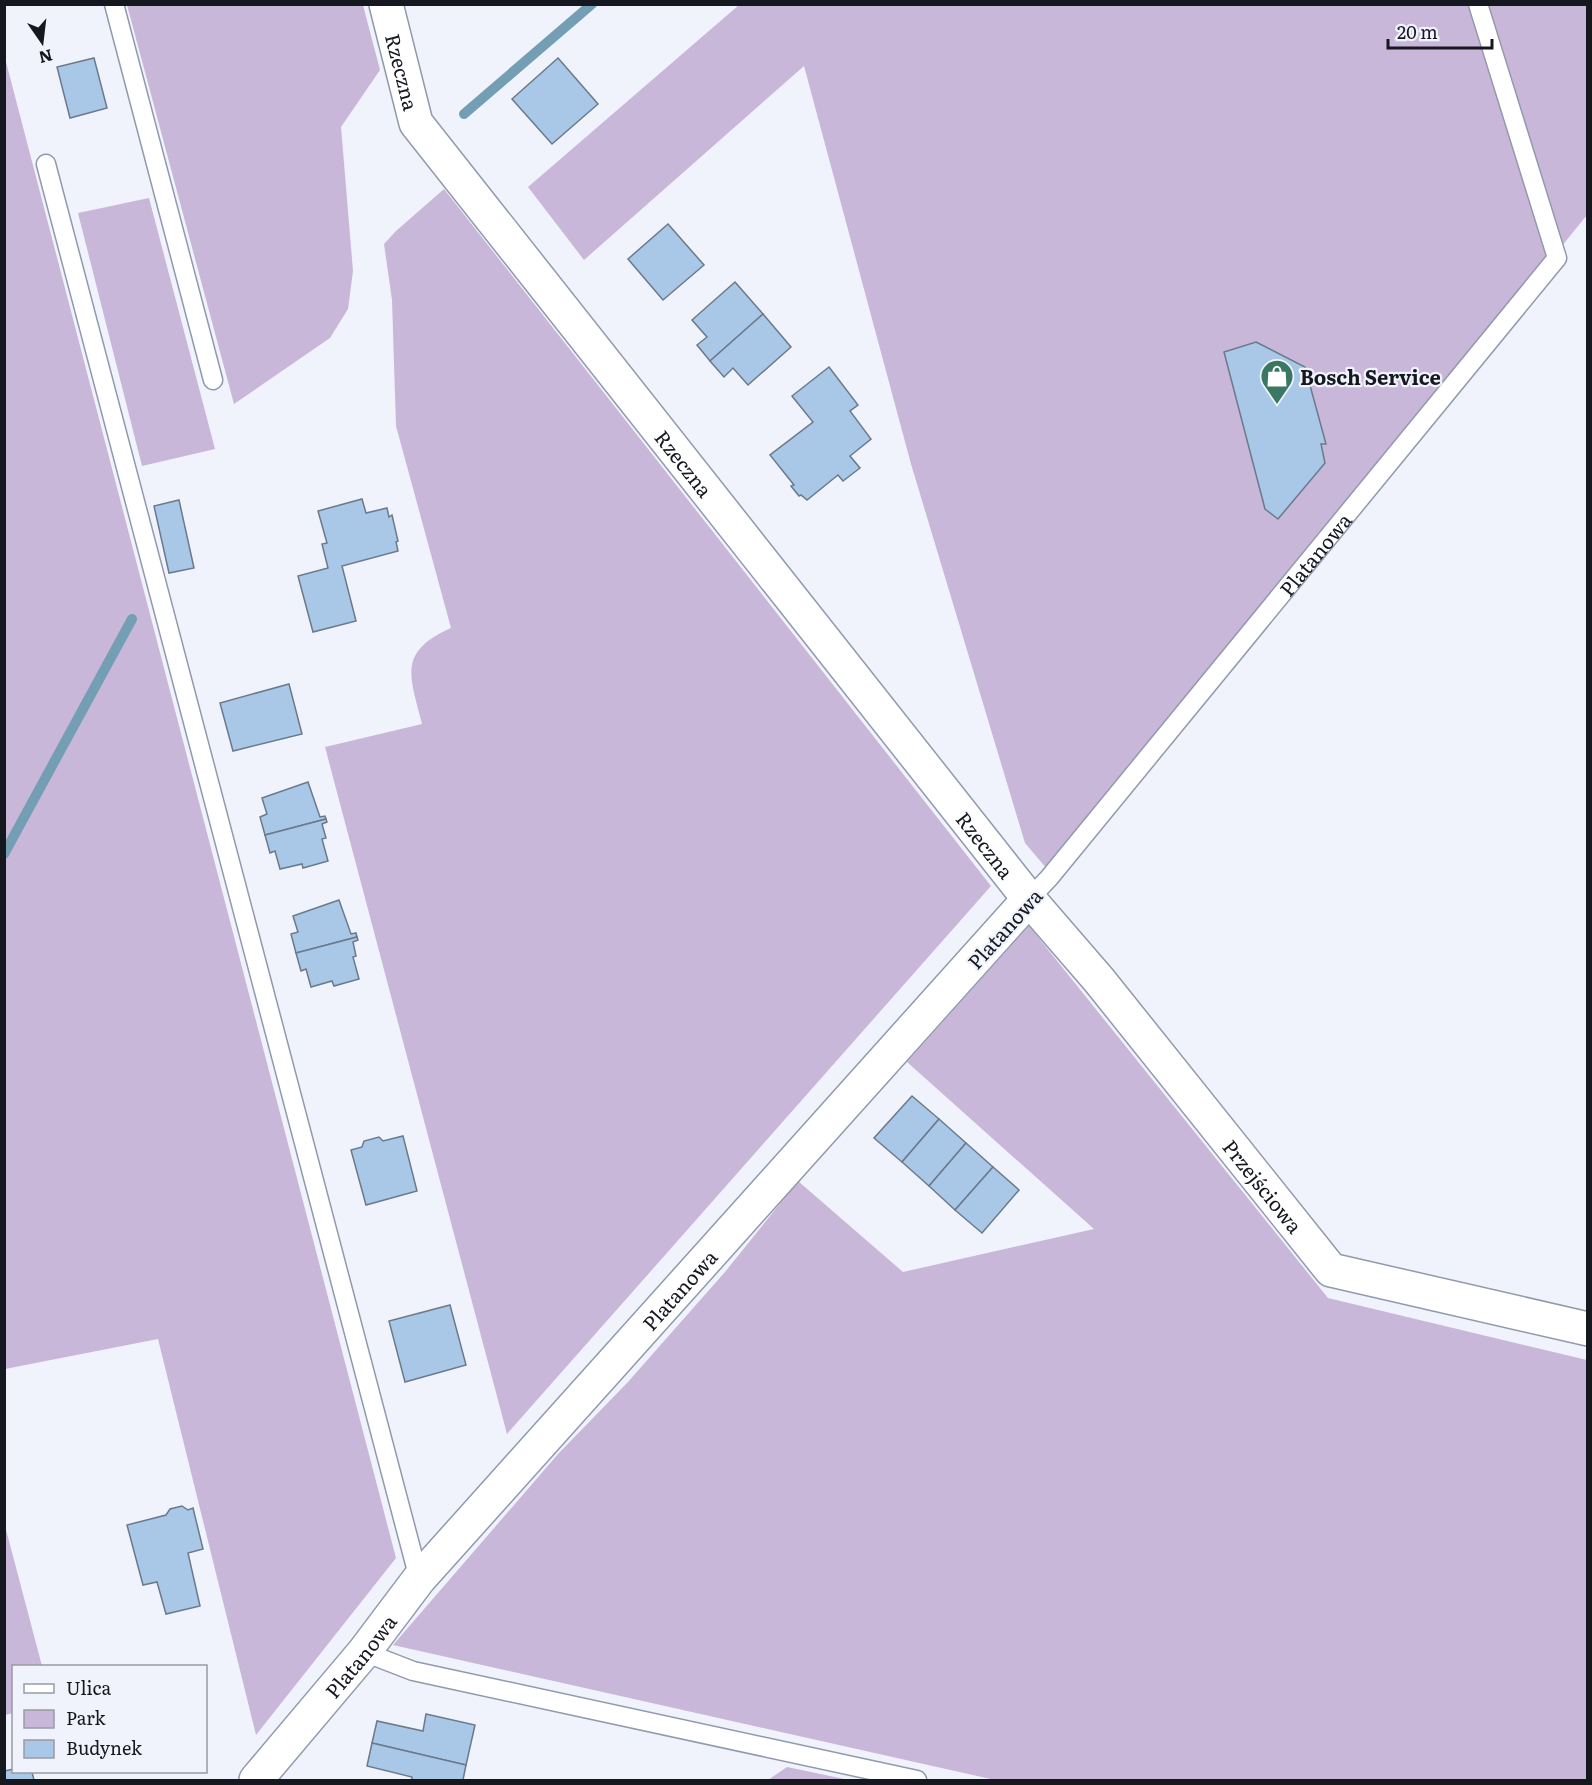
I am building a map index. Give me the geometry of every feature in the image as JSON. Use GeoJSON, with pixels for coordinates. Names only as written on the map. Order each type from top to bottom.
{"type":"FeatureCollection","features":[{"type":"Feature","properties":{"kind":"street","name":"Rzeczna"},"geometry":{"type":"LineString","coordinates":[[386,4],[416,123],[1029,899]]}},
{"type":"Feature","properties":{"kind":"street","name":"Przejściowa"},"geometry":{"type":"LineString","coordinates":[[1029,899],[1100,980],[1331,1270],[1587,1329]]}},
{"type":"Feature","properties":{"kind":"street","name":"Platanowa"},"geometry":{"type":"LineString","coordinates":[[256,1780],[364,1652],[419,1579],[1029,899]]}},
{"type":"Feature","properties":{"kind":"lane"},"geometry":{"type":"LineString","coordinates":[[114,4],[213,380]]}},
{"type":"Feature","properties":{"kind":"lane","name":"Platanowa"},"geometry":{"type":"LineString","coordinates":[[1029,899],[1050,878],[1557,258],[1478,4]]}},
{"type":"Feature","properties":{"kind":"lane"},"geometry":{"type":"LineString","coordinates":[[46,164],[419,1579]]}},
{"type":"Feature","properties":{"kind":"lane"},"geometry":{"type":"LineString","coordinates":[[364,1652],[413,1671],[916,1780]]}},
{"type":"Feature","properties":{"kind":"green space"},"geometry":{"type":"Polygon","coordinates":[[[127,5],[363,5],[380,70],[341,127],[353,271],[348,309],[330,338],[234,404],[127,5]]]}},
{"type":"Feature","properties":{"kind":"green space"},"geometry":{"type":"Polygon","coordinates":[[[739,5],[1587,5],[1587,215],[1270,605],[1047,869],[1025,843],[911,464],[804,66],[584,260],[528,187],[739,5]]]}},
{"type":"Feature","properties":{"kind":"green space"},"geometry":{"type":"Polygon","coordinates":[[[5,58],[396,1558],[256,1735],[158,1339],[5,1369],[5,58]]]}},
{"type":"Feature","properties":{"kind":"green space"},"geometry":{"type":"Polygon","coordinates":[[[444,189],[991,886],[507,1434],[325,747],[422,724],[412,679],[415,656],[422,646],[451,628],[396,426],[392,300],[384,244],[444,189]]]}},
{"type":"Feature","properties":{"kind":"green space"},"geometry":{"type":"Polygon","coordinates":[[[149,198],[215,449],[142,466],[78,213],[149,198]]]}},
{"type":"Feature","properties":{"kind":"green space"},"geometry":{"type":"Polygon","coordinates":[[[1029,926],[1328,1298],[1587,1360],[1587,1780],[995,1780],[393,1645],[558,1454],[627,1383],[725,1272],[798,1181],[903,1272],[1094,1229],[907,1062],[1029,926]]]}},
{"type":"Feature","properties":{"kind":"green space"},"geometry":{"type":"Polygon","coordinates":[[[4,1522],[42,1665],[12,1665],[12,1713],[5,1715],[4,1522]]]}},
{"type":"Feature","properties":{"kind":"green space"},"geometry":{"type":"Polygon","coordinates":[[[787,1767],[849,1780],[768,1780],[787,1767]]]}},
{"type":"Feature","properties":{"kind":"building"},"geometry":{"type":"Polygon","coordinates":[[[94,58],[107,108],[70,118],[57,67],[94,58]]]}},
{"type":"Feature","properties":{"kind":"building"},"geometry":{"type":"Polygon","coordinates":[[[558,58],[598,104],[552,144],[512,99],[558,58]]]}},
{"type":"Feature","properties":{"kind":"building"},"geometry":{"type":"Polygon","coordinates":[[[668,224],[704,265],[663,300],[628,259],[668,224]]]}},
{"type":"Feature","properties":{"kind":"building"},"geometry":{"type":"Polygon","coordinates":[[[735,282],[763,314],[710,361],[697,345],[707,337],[692,320],[735,282]]]}},
{"type":"Feature","properties":{"kind":"building"},"geometry":{"type":"Polygon","coordinates":[[[763,314],[791,347],[748,385],[733,368],[724,377],[710,361],[763,314]]]}},
{"type":"Feature","properties":{"kind":"building","name":"Bosch Service"},"geometry":{"type":"Polygon","coordinates":[[[1256,342],[1305,367],[1326,444],[1321,444],[1325,463],[1278,519],[1265,509],[1224,352],[1256,342]]]}},
{"type":"Feature","properties":{"kind":"building"},"geometry":{"type":"Polygon","coordinates":[[[829,367],[858,405],[850,411],[871,439],[850,456],[860,468],[843,481],[838,475],[807,500],[799,496],[791,486],[794,485],[770,455],[813,422],[792,396],[829,367]]]}},
{"type":"Feature","properties":{"kind":"building"},"geometry":{"type":"Polygon","coordinates":[[[362,499],[366,513],[387,508],[389,517],[392,515],[398,551],[342,566],[356,621],[313,632],[298,576],[328,568],[322,544],[327,543],[318,511],[362,499]]]}},
{"type":"Feature","properties":{"kind":"building"},"geometry":{"type":"Polygon","coordinates":[[[179,500],[194,568],[169,573],[154,506],[179,500]]]}},
{"type":"Feature","properties":{"kind":"building"},"geometry":{"type":"Polygon","coordinates":[[[289,684],[302,734],[233,751],[220,703],[289,684]]]}},
{"type":"Feature","properties":{"kind":"building"},"geometry":{"type":"Polygon","coordinates":[[[308,782],[320,817],[325,816],[326,819],[265,835],[260,817],[267,814],[262,798],[308,782]]]}},
{"type":"Feature","properties":{"kind":"building"},"geometry":{"type":"Polygon","coordinates":[[[326,819],[327,822],[322,824],[326,838],[322,839],[328,861],[303,868],[302,864],[280,869],[275,851],[270,853],[265,835],[326,819]]]}},
{"type":"Feature","properties":{"kind":"building"},"geometry":{"type":"Polygon","coordinates":[[[339,900],[351,934],[356,933],[357,937],[296,953],[291,934],[298,932],[293,916],[339,900]]]}},
{"type":"Feature","properties":{"kind":"building"},"geometry":{"type":"Polygon","coordinates":[[[357,937],[358,940],[353,942],[356,956],[353,957],[359,979],[334,986],[332,981],[311,987],[306,969],[301,971],[296,953],[357,937]]]}},
{"type":"Feature","properties":{"kind":"building"},"geometry":{"type":"Polygon","coordinates":[[[912,1096],[939,1119],[902,1162],[874,1138],[912,1096]]]}},
{"type":"Feature","properties":{"kind":"building"},"geometry":{"type":"Polygon","coordinates":[[[939,1119],[966,1143],[929,1186],[902,1162],[939,1119]]]}},
{"type":"Feature","properties":{"kind":"building"},"geometry":{"type":"Polygon","coordinates":[[[403,1136],[417,1191],[366,1205],[351,1150],[362,1147],[364,1141],[379,1137],[383,1141],[403,1136]]]}},
{"type":"Feature","properties":{"kind":"building"},"geometry":{"type":"Polygon","coordinates":[[[966,1143],[993,1167],[955,1210],[929,1186],[966,1143]]]}},
{"type":"Feature","properties":{"kind":"building"},"geometry":{"type":"Polygon","coordinates":[[[993,1167],[1019,1190],[982,1233],[955,1210],[993,1167]]]}},
{"type":"Feature","properties":{"kind":"building"},"geometry":{"type":"Polygon","coordinates":[[[450,1305],[466,1365],[405,1382],[389,1321],[450,1305]]]}},
{"type":"Feature","properties":{"kind":"building"},"geometry":{"type":"Polygon","coordinates":[[[182,1506],[188,1510],[193,1508],[203,1549],[188,1553],[200,1606],[166,1614],[157,1582],[143,1585],[127,1525],[166,1515],[170,1509],[182,1506]]]}},
{"type":"Feature","properties":{"kind":"building"},"geometry":{"type":"Polygon","coordinates":[[[426,1714],[475,1725],[466,1765],[372,1743],[377,1721],[423,1731],[426,1714]]]}},
{"type":"Feature","properties":{"kind":"building"},"geometry":{"type":"Polygon","coordinates":[[[372,1743],[466,1765],[463,1780],[412,1780],[412,1777],[367,1766],[372,1743]]]}},
{"type":"Feature","properties":{"kind":"building"},"geometry":{"type":"Polygon","coordinates":[[[12,1769],[12,1773],[32,1773],[34,1780],[4,1780],[4,1771],[12,1769]]]}},
{"type":"Feature","properties":{"kind":"waterway"},"geometry":{"type":"LineString","coordinates":[[464,114],[592,4]]}},
{"type":"Feature","properties":{"kind":"waterway"},"geometry":{"type":"LineString","coordinates":[[4,854],[132,619]]}},
{"type":"Feature","properties":{"kind":"place","name":"Bosch Service"},"geometry":{"type":"Point","coordinates":[1277,405]}}]}
